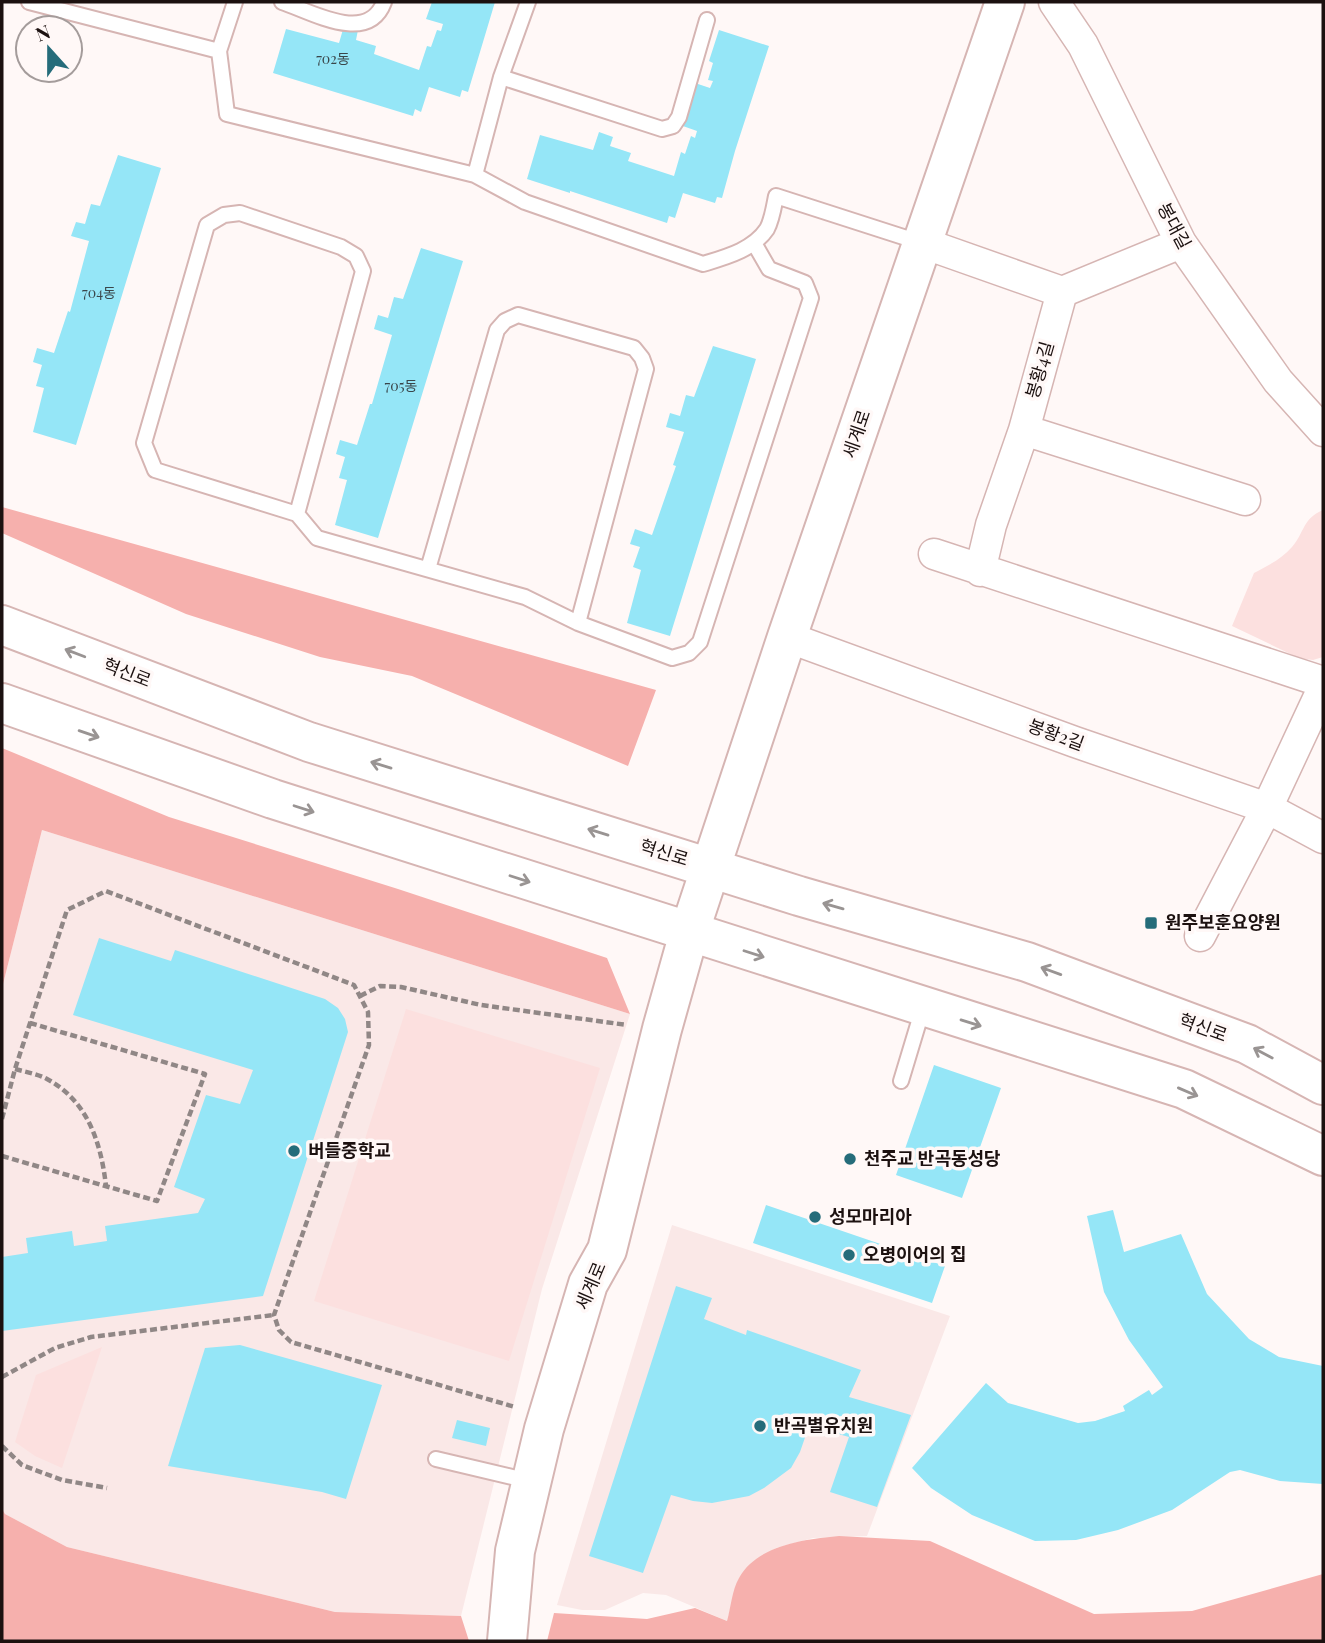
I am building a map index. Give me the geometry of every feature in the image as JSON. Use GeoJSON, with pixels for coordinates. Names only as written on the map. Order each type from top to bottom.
{"type":"FeatureCollection","features":[{"type":"Feature","properties":{"kind":"street","name":"세계로"},"geometry":{"type":"LineString","coordinates":[[507,1641],[515,1551],[547,1417],[588,1284],[607,1250],[689,933],[787,637],[1005,2]]}},
{"type":"Feature","properties":{"kind":"street","name":"봉대길"},"geometry":{"type":"LineString","coordinates":[[1054,2],[1083,45],[1181,243],[1278,382],[1323,431]]}},
{"type":"Feature","properties":{"kind":"street"},"geometry":{"type":"LineString","coordinates":[[923,243],[1062,292],[1181,243]]}},
{"type":"Feature","properties":{"kind":"street","name":"봉황4길"},"geometry":{"type":"LineString","coordinates":[[980,570],[990,524],[1024,430],[1062,292]]}},
{"type":"Feature","properties":{"kind":"street"},"geometry":{"type":"LineString","coordinates":[[1024,430],[1245,500]]}},
{"type":"Feature","properties":{"kind":"street"},"geometry":{"type":"LineString","coordinates":[[934,554],[1323,682]]}},
{"type":"Feature","properties":{"kind":"street","name":"혁신로"},"geometry":{"type":"LineString","coordinates":[[2,625],[309,742],[812,900],[1027,962],[1247,1044],[1323,1085]]}},
{"type":"Feature","properties":{"kind":"street","name":"봉황2길"},"geometry":{"type":"LineString","coordinates":[[787,637],[1075,742],[1267,808],[1323,838]]}},
{"type":"Feature","properties":{"kind":"street"},"geometry":{"type":"LineString","coordinates":[[1200,936],[1267,808],[1323,688]]}},
{"type":"Feature","properties":{"kind":"street"},"geometry":{"type":"LineString","coordinates":[[2,703],[273,799],[1184,1089],[1323,1156]]}},
{"type":"Feature","properties":{"kind":"lane"},"geometry":{"type":"LineString","coordinates":[[29,2],[219,51]]}},
{"type":"Feature","properties":{"kind":"lane"},"geometry":{"type":"LineString","coordinates":[[235,2],[219,51],[227,114],[475,175],[525,202],[704,264],[732,255],[754,243],[768,228],[776,196],[923,243]]}},
{"type":"Feature","properties":{"kind":"lane"},"geometry":{"type":"LineString","coordinates":[[282,2],[349,25],[366,23],[379,13],[384,2]]}},
{"type":"Feature","properties":{"kind":"lane"},"geometry":{"type":"LineString","coordinates":[[475,175],[501,77],[528,2]]}},
{"type":"Feature","properties":{"kind":"lane"},"geometry":{"type":"LineString","coordinates":[[501,77],[662,129],[673,126],[679,117],[706,20]]}},
{"type":"Feature","properties":{"kind":"lane"},"geometry":{"type":"LineString","coordinates":[[297,514],[363,271],[356,256],[341,247],[240,213],[224,215],[207,225],[144,443],[155,470],[297,514],[317,538],[526,597],[578,622],[672,658],[689,653],[700,642],[811,298],[805,283],[769,270],[754,243]]}},
{"type":"Feature","properties":{"kind":"lane"},"geometry":{"type":"LineString","coordinates":[[428,569],[497,330],[505,321],[518,315],[634,348],[646,369],[578,622]]}},
{"type":"Feature","properties":{"kind":"lane"},"geometry":{"type":"LineString","coordinates":[[901,1081],[923,1008]]}},
{"type":"Feature","properties":{"kind":"lane"},"geometry":{"type":"LineString","coordinates":[[436,1459],[531,1482]]}},
{"type":"Feature","properties":{"kind":"path"},"geometry":{"type":"LineString","coordinates":[[2,1119],[15,1069],[67,910],[106,891],[354,985],[368,1012],[369,1045],[274,1315],[279,1330],[291,1342],[547,1417]]}},
{"type":"Feature","properties":{"kind":"path"},"geometry":{"type":"LineString","coordinates":[[360,996],[380,986],[401,987],[481,1005],[662,1029]]}},
{"type":"Feature","properties":{"kind":"path"},"geometry":{"type":"LineString","coordinates":[[2,1156],[157,1201],[205,1074],[30,1023]]}},
{"type":"Feature","properties":{"kind":"path"},"geometry":{"type":"LineString","coordinates":[[15,1069],[45,1077],[76,1101],[97,1138],[103,1158],[106,1186]]}},
{"type":"Feature","properties":{"kind":"path"},"geometry":{"type":"LineString","coordinates":[[2,1377],[55,1348],[91,1338],[274,1315]]}},
{"type":"Feature","properties":{"kind":"path"},"geometry":{"type":"LineString","coordinates":[[2,1446],[22,1465],[62,1480],[107,1488]]}},
{"type":"Feature","properties":{"kind":"shaded area"},"geometry":{"type":"Polygon","coordinates":[[[2,507],[656,690],[628,766],[412,676],[320,657],[186,614],[2,533],[2,507]]]}},
{"type":"Feature","properties":{"kind":"shaded area"},"geometry":{"type":"Polygon","coordinates":[[[1323,510],[1323,657],[1313,660],[1299,658],[1232,626],[1254,573],[1288,551],[1311,517],[1323,510]]]}},
{"type":"Feature","properties":{"kind":"shaded area"},"geometry":{"type":"Polygon","coordinates":[[[2,748],[169,817],[607,958],[630,1014],[42,830],[2,988],[2,748]]]}},
{"type":"Feature","properties":{"kind":"shaded area","name":"버들중학교"},"geometry":{"type":"Polygon","coordinates":[[[42,830],[630,1014],[542,1289],[461,1616],[335,1612],[67,1547],[5,1514],[2,1509],[2,988],[42,830]]]}},
{"type":"Feature","properties":{"kind":"shaded area"},"geometry":{"type":"Polygon","coordinates":[[[406,1009],[600,1068],[509,1361],[314,1301],[406,1009]]]}},
{"type":"Feature","properties":{"kind":"shaded area","name":"반곡별유치원"},"geometry":{"type":"Polygon","coordinates":[[[672,1225],[950,1316],[867,1536],[813,1538],[776,1548],[753,1562],[739,1578],[727,1621],[666,1595],[643,1593],[605,1610],[582,1610],[557,1605],[672,1225]]]}},
{"type":"Feature","properties":{"kind":"shaded area"},"geometry":{"type":"Polygon","coordinates":[[[102,1347],[62,1468],[35,1456],[15,1442],[36,1375],[102,1347]]]}},
{"type":"Feature","properties":{"kind":"shaded area"},"geometry":{"type":"Polygon","coordinates":[[[2,1509],[5,1514],[67,1547],[335,1612],[461,1616],[469,1641],[2,1641],[2,1509]]]}},
{"type":"Feature","properties":{"kind":"shaded area"},"geometry":{"type":"Polygon","coordinates":[[[839,1536],[930,1541],[1094,1614],[1192,1611],[1323,1574],[1323,1641],[547,1641],[554,1613],[647,1619],[695,1608],[727,1621],[739,1578],[758,1558],[783,1546],[839,1536]]]}},
{"type":"Feature","properties":{"kind":"building"},"geometry":{"type":"Polygon","coordinates":[[[432,2],[495,2],[468,92],[462,90],[460,97],[429,87],[421,112],[415,109],[413,116],[273,73],[286,29],[339,43],[344,26],[358,30],[356,40],[376,46],[374,54],[419,70],[427,46],[431,47],[437,30],[441,31],[443,24],[426,19],[432,2]]]}},
{"type":"Feature","properties":{"kind":"building"},"geometry":{"type":"Polygon","coordinates":[[[719,30],[769,46],[722,198],[717,197],[715,203],[683,193],[675,218],[669,216],[667,223],[527,179],[540,135],[593,150],[599,132],[613,137],[610,146],[631,153],[628,161],[674,176],[681,152],[685,154],[691,136],[695,138],[697,131],[680,125],[695,83],[710,88],[713,81],[708,80],[713,63],[709,61],[719,30]]]}},
{"type":"Feature","properties":{"kind":"building"},"geometry":{"type":"Polygon","coordinates":[[[118,155],[161,168],[76,445],[33,432],[44,388],[36,386],[42,365],[33,362],[37,348],[54,353],[68,311],[70,312],[89,241],[71,236],[76,222],[85,224],[91,204],[100,206],[118,155]]]}},
{"type":"Feature","properties":{"kind":"building"},"geometry":{"type":"Polygon","coordinates":[[[421,248],[463,261],[378,538],[335,525],[347,480],[339,478],[345,457],[336,454],[340,440],[357,445],[392,335],[374,329],[378,315],[388,318],[394,297],[403,299],[421,248]]]}},
{"type":"Feature","properties":{"kind":"building"},"geometry":{"type":"Polygon","coordinates":[[[713,346],[756,359],[670,636],[627,623],[641,570],[633,567],[640,547],[630,544],[635,529],[652,535],[676,466],[673,465],[684,432],[666,427],[670,413],[680,416],[686,395],[694,397],[713,346]]]}},
{"type":"Feature","properties":{"kind":"building"},"geometry":{"type":"Polygon","coordinates":[[[99,938],[171,961],[175,950],[325,999],[338,1008],[345,1019],[348,1032],[263,1296],[2,1331],[2,1257],[28,1253],[26,1238],[72,1231],[74,1246],[107,1241],[105,1226],[198,1213],[205,1199],[174,1187],[206,1095],[240,1104],[253,1070],[73,1015],[99,938]]]}},
{"type":"Feature","properties":{"kind":"building"},"geometry":{"type":"Polygon","coordinates":[[[934,1065],[1001,1088],[962,1198],[896,1175],[934,1065]]]}},
{"type":"Feature","properties":{"kind":"building","name":"오병이어의 집"},"geometry":{"type":"Polygon","coordinates":[[[766,1205],[945,1266],[932,1303],[753,1243],[766,1205]]]}},
{"type":"Feature","properties":{"kind":"building"},"geometry":{"type":"Polygon","coordinates":[[[1113,1210],[1124,1252],[1181,1234],[1207,1294],[1249,1339],[1279,1357],[1323,1366],[1323,1484],[1280,1481],[1240,1470],[1230,1472],[1172,1510],[1118,1530],[1076,1540],[1035,1541],[972,1515],[931,1488],[912,1468],[986,1383],[1008,1403],[1078,1423],[1095,1421],[1125,1411],[1123,1406],[1149,1390],[1152,1395],[1163,1387],[1129,1340],[1104,1292],[1087,1216],[1113,1210]]]}},
{"type":"Feature","properties":{"kind":"building"},"geometry":{"type":"Polygon","coordinates":[[[676,1286],[712,1298],[704,1319],[746,1335],[747,1330],[861,1370],[849,1397],[911,1415],[877,1507],[830,1492],[849,1437],[809,1426],[791,1468],[749,1496],[712,1503],[671,1495],[643,1573],[589,1556],[676,1286]]]}},
{"type":"Feature","properties":{"kind":"building"},"geometry":{"type":"Polygon","coordinates":[[[240,1345],[382,1385],[346,1499],[322,1492],[168,1466],[205,1348],[240,1345]]]}},
{"type":"Feature","properties":{"kind":"building"},"geometry":{"type":"Polygon","coordinates":[[[457,1420],[490,1428],[486,1446],[452,1438],[457,1420]]]}},
{"type":"Feature","properties":{"kind":"place","name":"원주보훈요양원"},"geometry":{"type":"Point","coordinates":[1151,923]}},
{"type":"Feature","properties":{"kind":"place","name":"버들중학교"},"geometry":{"type":"Point","coordinates":[294,1151]}},
{"type":"Feature","properties":{"kind":"place","name":"천주교 반곡동성당"},"geometry":{"type":"Point","coordinates":[850,1159]}},
{"type":"Feature","properties":{"kind":"place","name":"성모마리아"},"geometry":{"type":"Point","coordinates":[815,1217]}},
{"type":"Feature","properties":{"kind":"place","name":"오병이어의 집"},"geometry":{"type":"Point","coordinates":[849,1255]}},
{"type":"Feature","properties":{"kind":"place","name":"반곡별유치원"},"geometry":{"type":"Point","coordinates":[760,1426]}}]}
